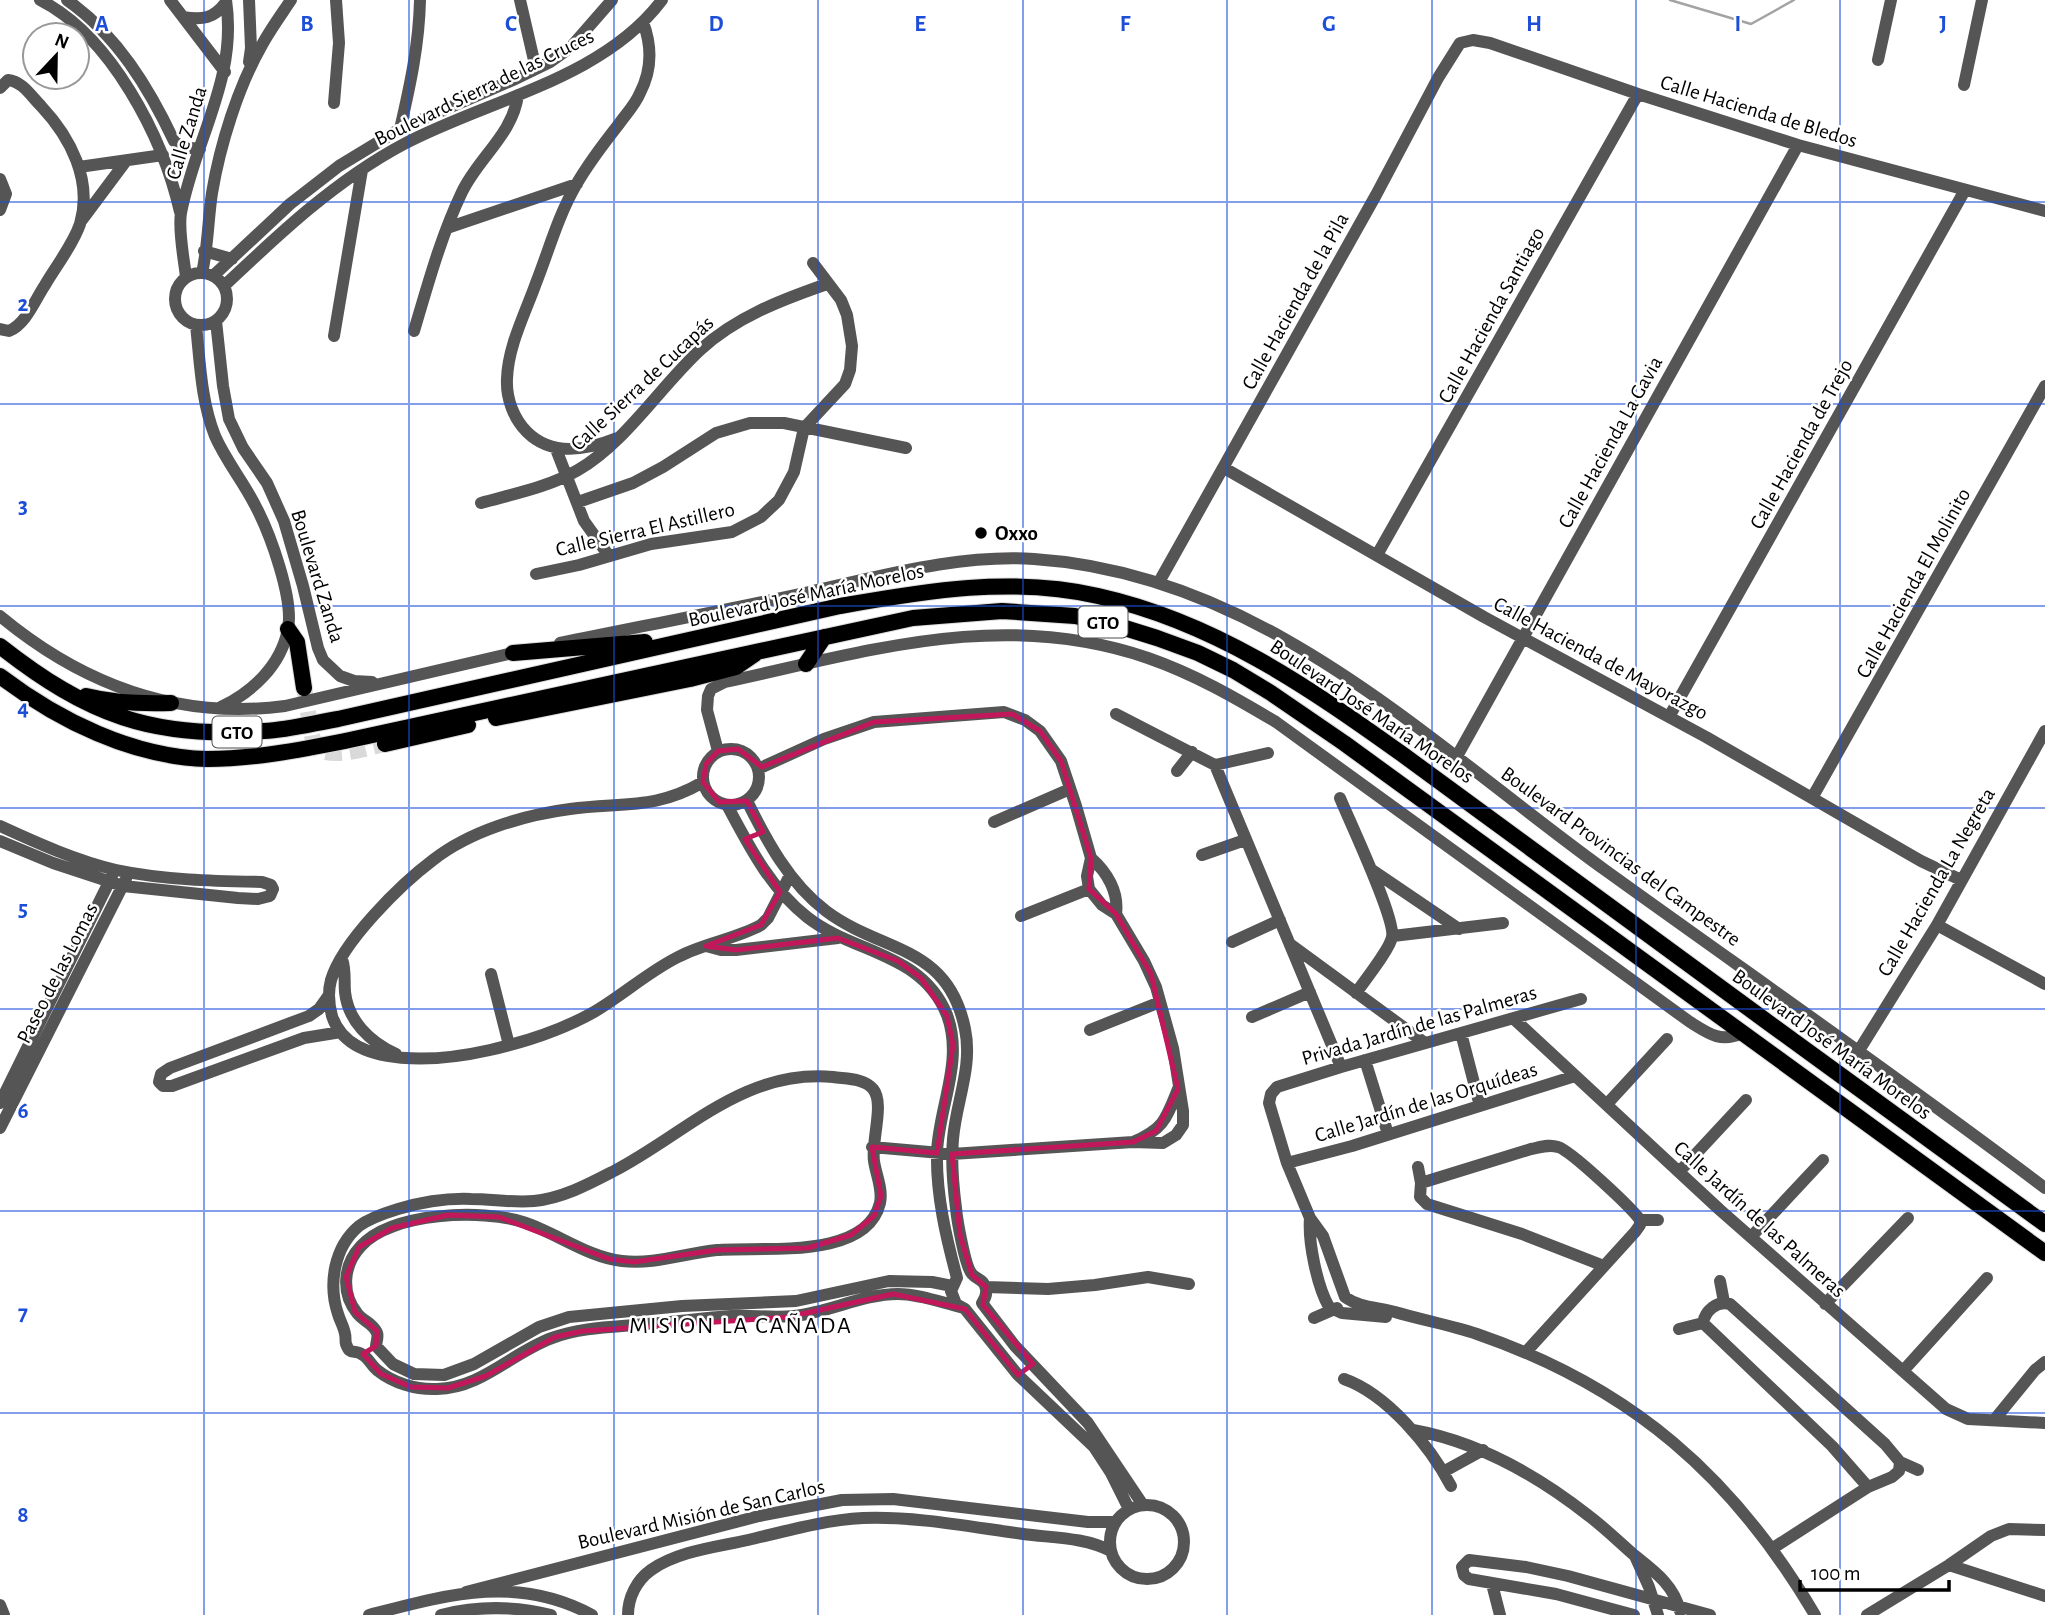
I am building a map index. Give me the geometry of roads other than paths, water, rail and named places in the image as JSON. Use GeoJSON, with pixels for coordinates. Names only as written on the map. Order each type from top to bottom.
{"type":"FeatureCollection","features":[{"type":"Feature","properties":{"kind":"main road","name":"Boulevard José María Morelos"},"geometry":{"type":"LineString","coordinates":[[0,646],[57,688],[116,716],[154,728],[193,733],[266,731],[338,719],[840,606],[917,592],[1010,586],[1049,588],[1100,596],[1149,610],[1214,636],[1252,654],[1305,687],[1379,738],[2045,1224]]}},
{"type":"Feature","properties":{"kind":"main road","name":"Boulevard José María Morelos"},"geometry":{"type":"LineString","coordinates":[[0,676],[51,711],[114,739],[155,752],[217,758],[251,757],[319,746],[883,623],[939,615],[1002,611],[1075,616],[1112,624],[1198,653],[1271,693],[1344,743],[2045,1253]]}},
{"type":"Feature","properties":{"kind":"main road"},"geometry":{"type":"LineString","coordinates":[[288,629],[297,642],[304,688]]}},
{"type":"Feature","properties":{"kind":"main road"},"geometry":{"type":"LineString","coordinates":[[513,653],[710,636]]}},
{"type":"Feature","properties":{"kind":"main road"},"geometry":{"type":"LineString","coordinates":[[806,664],[824,637]]}},
{"type":"Feature","properties":{"kind":"main road"},"geometry":{"type":"LineString","coordinates":[[385,744],[700,677],[736,667],[758,651]]}},
{"type":"Feature","properties":{"kind":"main road"},"geometry":{"type":"LineString","coordinates":[[57,688],[117,702],[171,703]]}},
{"type":"Feature","properties":{"kind":"street"},"geometry":{"type":"LineString","coordinates":[[40,0],[92,41],[120,78],[147,122],[163,155],[181,216]]}},
{"type":"Feature","properties":{"kind":"street"},"geometry":{"type":"LineString","coordinates":[[67,0],[108,37],[133,68],[158,105],[174,141],[182,147],[201,149]]}},
{"type":"Feature","properties":{"kind":"street"},"geometry":{"type":"LineString","coordinates":[[170,0],[225,72]]}},
{"type":"Feature","properties":{"kind":"street"},"geometry":{"type":"LineString","coordinates":[[334,103],[338,43],[335,0]]}},
{"type":"Feature","properties":{"kind":"street"},"geometry":{"type":"LineString","coordinates":[[400,129],[416,60],[420,0]]}},
{"type":"Feature","properties":{"kind":"street"},"geometry":{"type":"LineString","coordinates":[[520,0],[536,69]]}},
{"type":"Feature","properties":{"kind":"street","name":"Boulevard Sierra de las Cruces"},"geometry":{"type":"LineString","coordinates":[[208,274],[232,260],[254,236],[310,187],[351,158],[400,129],[536,69],[571,47],[612,0]]}},
{"type":"Feature","properties":{"kind":"street","name":"Boulevard Sierra de las Cruces"},"geometry":{"type":"LineString","coordinates":[[224,286],[307,210],[362,170],[414,139],[579,68],[643,22],[662,0]]}},
{"type":"Feature","properties":{"kind":"street"},"geometry":{"type":"LineString","coordinates":[[1878,60],[1891,0]]}},
{"type":"Feature","properties":{"kind":"street"},"geometry":{"type":"LineString","coordinates":[[1964,85],[1982,0]]}},
{"type":"Feature","properties":{"kind":"street"},"geometry":{"type":"LineString","coordinates":[[183,16],[205,19],[220,11],[226,1]]}},
{"type":"Feature","properties":{"kind":"street","name":"Calle Zanda"},"geometry":{"type":"LineString","coordinates":[[196,325],[179,314],[175,304],[175,294],[186,277],[181,216],[225,72],[228,29],[226,1]]}},
{"type":"Feature","properties":{"kind":"street"},"geometry":{"type":"LineString","coordinates":[[250,4],[258,14],[269,19],[275,17],[289,2]]}},
{"type":"Feature","properties":{"kind":"street"},"geometry":{"type":"LineString","coordinates":[[247,73],[289,2]]}},
{"type":"Feature","properties":{"kind":"street"},"geometry":{"type":"LineString","coordinates":[[196,325],[216,321],[227,305],[224,286],[208,274],[204,251],[219,160],[247,73],[251,48],[250,4]]}},
{"type":"Feature","properties":{"kind":"street"},"geometry":{"type":"LineString","coordinates":[[617,438],[587,447],[556,449],[531,436],[521,426],[512,408],[507,382],[515,339],[555,229],[577,184],[641,93],[650,55],[649,39],[643,22]]}},
{"type":"Feature","properties":{"kind":"street","name":"Calle Hacienda de Bledos"},"geometry":{"type":"LineString","coordinates":[[1464,41],[1490,43],[1798,145],[2045,211]]}},
{"type":"Feature","properties":{"kind":"street","name":"Calle Hacienda de la Pila"},"geometry":{"type":"LineString","coordinates":[[1159,582],[1376,195],[1442,69],[1455,48],[1464,41]]}},
{"type":"Feature","properties":{"kind":"street"},"geometry":{"type":"LineString","coordinates":[[120,78],[133,68]]}},
{"type":"Feature","properties":{"kind":"street"},"geometry":{"type":"LineString","coordinates":[[0,88],[8,80],[20,85],[57,125],[79,167],[84,194],[80,223]]}},
{"type":"Feature","properties":{"kind":"street","name":"Calle Hacienda Santiago"},"geometry":{"type":"LineString","coordinates":[[1377,555],[1638,94]]}},
{"type":"Feature","properties":{"kind":"street"},"geometry":{"type":"LineString","coordinates":[[414,331],[447,228],[470,177],[497,143],[512,118],[518,95]]}},
{"type":"Feature","properties":{"kind":"street","name":"Calle Hacienda La Gavia"},"geometry":{"type":"LineString","coordinates":[[1456,758],[1798,145]]}},
{"type":"Feature","properties":{"kind":"street"},"geometry":{"type":"LineString","coordinates":[[79,167],[163,155]]}},
{"type":"Feature","properties":{"kind":"street"},"geometry":{"type":"LineString","coordinates":[[0,330],[9,331],[20,325],[80,223],[126,161]]}},
{"type":"Feature","properties":{"kind":"street"},"geometry":{"type":"LineString","coordinates":[[334,336],[362,170]]}},
{"type":"Feature","properties":{"kind":"street"},"geometry":{"type":"LineString","coordinates":[[0,179],[6,194],[0,210]]}},
{"type":"Feature","properties":{"kind":"street"},"geometry":{"type":"LineString","coordinates":[[447,228],[577,184]]}},
{"type":"Feature","properties":{"kind":"street","name":"Calle Hacienda de Trejo"},"geometry":{"type":"LineString","coordinates":[[1670,717],[1965,190]]}},
{"type":"Feature","properties":{"kind":"street"},"geometry":{"type":"LineString","coordinates":[[204,251],[232,260]]}},
{"type":"Feature","properties":{"kind":"street"},"geometry":{"type":"LineString","coordinates":[[804,428],[845,384],[850,370],[852,346],[847,315],[841,300],[813,263]]}},
{"type":"Feature","properties":{"kind":"street"},"geometry":{"type":"LineString","coordinates":[[186,277],[208,274]]}},
{"type":"Feature","properties":{"kind":"street","name":"Calle Sierra de Cucapás"},"geometry":{"type":"LineString","coordinates":[[481,503],[545,484],[585,465],[617,438],[715,337],[764,308],[827,284]]}},
{"type":"Feature","properties":{"kind":"street","name":"Boulevard Zanda"},"geometry":{"type":"LineString","coordinates":[[216,321],[229,419],[275,501],[290,539],[318,648],[329,667],[340,676],[354,681],[385,683]]}},
{"type":"Feature","properties":{"kind":"street","name":"Boulevard Zanda"},"geometry":{"type":"LineString","coordinates":[[196,325],[202,384],[211,425],[225,456],[254,502],[266,528],[282,580],[288,629],[274,664],[264,676],[239,698],[217,709]]}},
{"type":"Feature","properties":{"kind":"street","name":"Calle Hacienda El Molinito"},"geometry":{"type":"LineString","coordinates":[[1812,798],[2045,386]]}},
{"type":"Feature","properties":{"kind":"street"},"geometry":{"type":"LineString","coordinates":[[578,502],[633,483],[716,433],[732,427],[768,422],[906,449]]}},
{"type":"Feature","properties":{"kind":"street","name":"Calle Sierra El Astillero"},"geometry":{"type":"LineString","coordinates":[[536,574],[651,544],[732,532],[752,523],[769,510],[788,486],[798,460],[804,428]]}},
{"type":"Feature","properties":{"kind":"street"},"geometry":{"type":"LineString","coordinates":[[556,449],[584,521],[609,556]]}},
{"type":"Feature","properties":{"kind":"street","name":"Calle Hacienda de Mayorazgo"},"geometry":{"type":"LineString","coordinates":[[1224,468],[1670,717],[1921,861],[1961,880]]}},
{"type":"Feature","properties":{"kind":"street","name":"Boulevard Provincias del Campestre"},"geometry":{"type":"LineString","coordinates":[[0,616],[72,666],[129,692],[171,703],[217,709],[255,710],[285,706],[513,653],[890,574],[974,561],[1002,558],[1053,561],[1159,582],[1220,605],[1295,644],[1372,693],[1605,870],[2045,1188]]}},
{"type":"Feature","properties":{"kind":"street"},"geometry":{"type":"LineString","coordinates":[[286,601],[306,597]]}},
{"type":"Feature","properties":{"kind":"street"},"geometry":{"type":"LineString","coordinates":[[718,751],[707,710],[708,696],[714,687],[725,682],[918,640],[954,636],[1017,634],[1096,644],[1165,664],[1209,683],[1276,722],[1690,1022],[1722,1038],[1731,1038],[1742,1033]]}},
{"type":"Feature","properties":{"kind":"street"},"geometry":{"type":"LineString","coordinates":[[758,769],[784,755],[860,725],[1004,712],[1026,720],[1047,740],[1061,761],[1091,858],[1108,877],[1113,888],[1116,914],[1144,961],[1160,1002],[1177,1066],[1178,1089],[1184,1117],[1183,1125],[1176,1135],[1166,1141],[1156,1144],[1133,1142],[952,1154],[872,1147]]}},
{"type":"Feature","properties":{"kind":"street"},"geometry":{"type":"LineString","coordinates":[[1116,714],[1215,765],[1341,1066]]}},
{"type":"Feature","properties":{"kind":"street","name":"Calle Hacienda La Negreta"},"geometry":{"type":"LineString","coordinates":[[1858,1052],[1937,925],[2045,731]]}},
{"type":"Feature","properties":{"kind":"street"},"geometry":{"type":"LineString","coordinates":[[727,805],[747,801],[758,788],[758,769],[754,760],[738,749],[718,751],[706,764],[703,782],[712,797],[727,805],[745,839],[780,892],[805,916],[838,938],[898,961],[921,978],[932,990],[947,1016],[953,1045],[952,1073],[939,1130],[937,1153],[944,1229],[955,1282],[953,1300],[1018,1375],[1086,1438],[1103,1459],[1129,1509]]}},
{"type":"Feature","properties":{"kind":"street"},"geometry":{"type":"LineString","coordinates":[[1177,771],[1192,752]]}},
{"type":"Feature","properties":{"kind":"street"},"geometry":{"type":"LineString","coordinates":[[1215,765],[1268,753]]}},
{"type":"Feature","properties":{"kind":"street"},"geometry":{"type":"LineString","coordinates":[[703,782],[679,795],[652,803],[546,813],[466,840],[445,850],[405,884],[360,932],[333,973],[329,995],[331,1013],[341,1032],[366,1050],[386,1056],[446,1058],[509,1045],[549,1032],[594,1011],[667,962],[761,925],[768,918],[790,875]]}},
{"type":"Feature","properties":{"kind":"street"},"geometry":{"type":"LineString","coordinates":[[995,822],[1070,789]]}},
{"type":"Feature","properties":{"kind":"street"},"geometry":{"type":"LineString","coordinates":[[1340,798],[1372,870],[1393,936]]}},
{"type":"Feature","properties":{"kind":"street"},"geometry":{"type":"LineString","coordinates":[[747,801],[762,832],[806,894],[828,912],[868,935],[911,953],[930,967],[954,996],[965,1029],[967,1065],[952,1154],[957,1219],[972,1275]]}},
{"type":"Feature","properties":{"kind":"street"},"geometry":{"type":"LineString","coordinates":[[0,826],[115,870],[165,877],[265,883],[271,885],[272,892],[270,896],[258,899],[188,895],[123,886],[53,863],[0,841]]}},
{"type":"Feature","properties":{"kind":"street"},"geometry":{"type":"LineString","coordinates":[[745,839],[762,832]]}},
{"type":"Feature","properties":{"kind":"street"},"geometry":{"type":"LineString","coordinates":[[1202,855],[1245,840]]}},
{"type":"Feature","properties":{"kind":"street"},"geometry":{"type":"LineString","coordinates":[[1091,858],[1087,876],[1090,889],[1102,905],[1116,914]]}},
{"type":"Feature","properties":{"kind":"street","name":"Paseo de las Lomas"},"geometry":{"type":"LineString","coordinates":[[0,1103],[115,870]]}},
{"type":"Feature","properties":{"kind":"street"},"geometry":{"type":"LineString","coordinates":[[1372,870],[1459,929]]}},
{"type":"Feature","properties":{"kind":"street","name":"Paseo de las Lomas"},"geometry":{"type":"LineString","coordinates":[[0,1128],[130,872]]}},
{"type":"Feature","properties":{"kind":"street"},"geometry":{"type":"LineString","coordinates":[[1021,916],[1090,889]]}},
{"type":"Feature","properties":{"kind":"street"},"geometry":{"type":"LineString","coordinates":[[1232,942],[1280,920]]}},
{"type":"Feature","properties":{"kind":"street"},"geometry":{"type":"LineString","coordinates":[[1393,936],[1503,923]]}},
{"type":"Feature","properties":{"kind":"street"},"geometry":{"type":"LineString","coordinates":[[1937,925],[2045,984]]}},
{"type":"Feature","properties":{"kind":"street"},"geometry":{"type":"LineString","coordinates":[[1356,993],[1393,936]]}},
{"type":"Feature","properties":{"kind":"street"},"geometry":{"type":"LineString","coordinates":[[706,946],[728,951],[838,938]]}},
{"type":"Feature","properties":{"kind":"street"},"geometry":{"type":"LineString","coordinates":[[1289,943],[1425,1043]]}},
{"type":"Feature","properties":{"kind":"street"},"geometry":{"type":"LineString","coordinates":[[342,958],[346,970],[345,995],[356,1023],[373,1040],[403,1057]]}},
{"type":"Feature","properties":{"kind":"street"},"geometry":{"type":"LineString","coordinates":[[921,978],[930,967]]}},
{"type":"Feature","properties":{"kind":"street"},"geometry":{"type":"LineString","coordinates":[[491,974],[509,1045]]}},
{"type":"Feature","properties":{"kind":"street"},"geometry":{"type":"LineString","coordinates":[[1252,1017],[1310,992]]}},
{"type":"Feature","properties":{"kind":"street"},"geometry":{"type":"LineString","coordinates":[[329,995],[319,1009],[309,1016],[170,1068],[161,1074],[159,1082],[163,1086],[172,1086],[304,1038],[341,1032]]}},
{"type":"Feature","properties":{"kind":"street","name":"Privada Jardín de las Palmeras"},"geometry":{"type":"LineString","coordinates":[[1287,1163],[1269,1103],[1271,1094],[1283,1085],[1341,1066],[1581,999]]}},
{"type":"Feature","properties":{"kind":"street"},"geometry":{"type":"LineString","coordinates":[[1090,1030],[1160,1002]]}},
{"type":"Feature","properties":{"kind":"street","name":"Calle Jardín de las Palmeras"},"geometry":{"type":"LineString","coordinates":[[1514,1019],[1825,1304],[1954,1414],[1968,1419],[2045,1423]]}},
{"type":"Feature","properties":{"kind":"street"},"geometry":{"type":"LineString","coordinates":[[1461,1032],[1480,1106]]}},
{"type":"Feature","properties":{"kind":"street"},"geometry":{"type":"LineString","coordinates":[[1606,1104],[1667,1039]]}},
{"type":"Feature","properties":{"kind":"street"},"geometry":{"type":"LineString","coordinates":[[1365,1060],[1388,1134]]}},
{"type":"Feature","properties":{"kind":"street"},"geometry":{"type":"LineString","coordinates":[[363,1354],[376,1346],[377,1331],[364,1321],[349,1300],[346,1278],[348,1267],[359,1247],[371,1237],[404,1223],[448,1215],[499,1217],[524,1223],[608,1259],[634,1262],[717,1250],[817,1246],[851,1236],[874,1216],[881,1196],[872,1147],[878,1110],[877,1096],[872,1087],[853,1079],[821,1076],[787,1078],[738,1094],[621,1167],[563,1194],[527,1201],[434,1200],[380,1215],[360,1225],[342,1247],[335,1265],[334,1297],[348,1348],[363,1354],[372,1366],[390,1379],[411,1387],[439,1390],[470,1383],[540,1343],[583,1331],[731,1317],[788,1317],[893,1294],[927,1298],[971,1309],[982,1303],[986,1287],[981,1279],[972,1275],[955,1282],[889,1282],[796,1301],[682,1306],[569,1317],[539,1327],[474,1364],[444,1375],[414,1374],[393,1364],[376,1346]]}},
{"type":"Feature","properties":{"kind":"street","name":"Calle Jardín de las Orquídeas"},"geometry":{"type":"LineString","coordinates":[[1287,1163],[1575,1076]]}},
{"type":"Feature","properties":{"kind":"street"},"geometry":{"type":"LineString","coordinates":[[1133,1142],[1156,1131],[1168,1115],[1178,1089]]}},
{"type":"Feature","properties":{"kind":"street"},"geometry":{"type":"LineString","coordinates":[[1679,1172],[1746,1100]]}},
{"type":"Feature","properties":{"kind":"street"},"geometry":{"type":"LineString","coordinates":[[1421,1183],[1531,1149],[1557,1146],[1575,1157],[1640,1220],[1658,1220]]}},
{"type":"Feature","properties":{"kind":"street"},"geometry":{"type":"LineString","coordinates":[[1751,1237],[1824,1160]]}},
{"type":"Feature","properties":{"kind":"street"},"geometry":{"type":"LineString","coordinates":[[1287,1163],[1310,1218],[1323,1236],[1341,1291],[1350,1300],[1475,1334],[1526,1353],[1570,1372],[1626,1405],[1694,1461],[1722,1488],[1773,1548],[1815,1615]]}},
{"type":"Feature","properties":{"kind":"street"},"geometry":{"type":"LineString","coordinates":[[1418,1167],[1420,1197],[1427,1204],[1522,1234],[1605,1266]]}},
{"type":"Feature","properties":{"kind":"street"},"geometry":{"type":"LineString","coordinates":[[1310,1218],[1310,1238],[1317,1270],[1325,1301],[1332,1310],[1372,1317],[1404,1316]]}},
{"type":"Feature","properties":{"kind":"street"},"geometry":{"type":"LineString","coordinates":[[1825,1304],[1908,1218]]}},
{"type":"Feature","properties":{"kind":"street"},"geometry":{"type":"LineString","coordinates":[[1526,1353],[1639,1227],[1640,1220]]}},
{"type":"Feature","properties":{"kind":"street"},"geometry":{"type":"LineString","coordinates":[[986,1287],[1055,1289],[1148,1277],[1189,1284]]}},
{"type":"Feature","properties":{"kind":"street"},"geometry":{"type":"LineString","coordinates":[[1903,1371],[1987,1278]]}},
{"type":"Feature","properties":{"kind":"street"},"geometry":{"type":"LineString","coordinates":[[1720,1281],[1724,1302]]}},
{"type":"Feature","properties":{"kind":"street"},"geometry":{"type":"LineString","coordinates":[[1314,1318],[1350,1300]]}},
{"type":"Feature","properties":{"kind":"street"},"geometry":{"type":"LineString","coordinates":[[1703,1323],[1703,1319],[1713,1307],[1724,1302],[1732,1305],[1885,1444],[1900,1462],[1918,1470]]}},
{"type":"Feature","properties":{"kind":"street"},"geometry":{"type":"LineString","coordinates":[[982,1303],[1002,1329],[1096,1433],[1143,1505]]}},
{"type":"Feature","properties":{"kind":"street"},"geometry":{"type":"LineString","coordinates":[[345,1333],[353,1324],[364,1321]]}},
{"type":"Feature","properties":{"kind":"street"},"geometry":{"type":"LineString","coordinates":[[1679,1329],[1703,1323]]}},
{"type":"Feature","properties":{"kind":"street"},"geometry":{"type":"LineString","coordinates":[[1703,1323],[1832,1446],[1868,1487]]}},
{"type":"Feature","properties":{"kind":"street"},"geometry":{"type":"LineString","coordinates":[[1995,1419],[2035,1370],[2045,1362],[2045,1354]]}},
{"type":"Feature","properties":{"kind":"street"},"geometry":{"type":"LineString","coordinates":[[1018,1375],[1033,1364]]}},
{"type":"Feature","properties":{"kind":"street"},"geometry":{"type":"LineString","coordinates":[[1344,1378],[1372,1391],[1413,1430],[1451,1486]]}},
{"type":"Feature","properties":{"kind":"street"},"geometry":{"type":"LineString","coordinates":[[1052,1406],[1063,1396]]}},
{"type":"Feature","properties":{"kind":"street"},"geometry":{"type":"LineString","coordinates":[[1413,1430],[1437,1434],[1483,1450],[1578,1507],[1663,1579],[1680,1611]]}},
{"type":"Feature","properties":{"kind":"street"},"geometry":{"type":"LineString","coordinates":[[1443,1472],[1483,1450]]}},
{"type":"Feature","properties":{"kind":"street"},"geometry":{"type":"LineString","coordinates":[[1773,1548],[1868,1487],[1892,1477],[1899,1471],[1900,1462]]}},
{"type":"Feature","properties":{"kind":"street","name":"Boulevard Misión de San Carlos"},"geometry":{"type":"LineString","coordinates":[[466,1592],[803,1506],[867,1498],[1088,1522],[1115,1522]]}},
{"type":"Feature","properties":{"kind":"street"},"geometry":{"type":"LineString","coordinates":[[1143,1505],[1168,1511],[1183,1532],[1181,1557],[1173,1568],[1163,1575],[1150,1578],[1137,1577],[1126,1572],[1116,1563],[1111,1551],[1110,1536],[1115,1522],[1129,1509],[1143,1505]]}},
{"type":"Feature","properties":{"kind":"street","name":"Boulevard Misión de San Carlos"},"geometry":{"type":"LineString","coordinates":[[628,1615],[631,1595],[640,1579],[668,1560],[813,1525],[879,1518],[930,1522],[1072,1539],[1098,1544],[1111,1551]]}},
{"type":"Feature","properties":{"kind":"street"},"geometry":{"type":"LineString","coordinates":[[716,1527],[722,1546]]}},
{"type":"Feature","properties":{"kind":"street"},"geometry":{"type":"LineString","coordinates":[[1867,1615],[1999,1532],[2022,1528],[2045,1530]]}},
{"type":"Feature","properties":{"kind":"street"},"geometry":{"type":"LineString","coordinates":[[1635,1556],[1658,1615]]}},
{"type":"Feature","properties":{"kind":"street"},"geometry":{"type":"LineString","coordinates":[[1634,1615],[1556,1594],[1466,1577],[1462,1571],[1464,1562],[1476,1560],[1525,1567],[1625,1592],[1680,1611],[1710,1615]]}},
{"type":"Feature","properties":{"kind":"street"},"geometry":{"type":"LineString","coordinates":[[1949,1565],[2045,1596]]}},
{"type":"Feature","properties":{"kind":"street"},"geometry":{"type":"LineString","coordinates":[[1492,1584],[1500,1615]]}},
{"type":"Feature","properties":{"kind":"street"},"geometry":{"type":"LineString","coordinates":[[369,1615],[466,1592],[507,1591],[541,1595],[573,1605],[592,1615]]}},
{"type":"Feature","properties":{"kind":"street"},"geometry":{"type":"LineString","coordinates":[[1619,1611],[1625,1592]]}},
{"type":"Feature","properties":{"kind":"street"},"geometry":{"type":"LineString","coordinates":[[0,1605],[4,1615]]}},
{"type":"Feature","properties":{"kind":"street"},"geometry":{"type":"LineString","coordinates":[[441,1615],[487,1608],[551,1615]]}},
{"type":"Feature","properties":{"kind":"waterway"},"geometry":{"type":"LineString","coordinates":[[1670,0],[1751,24],[1794,0]]}},
{"type":"Feature","properties":{"kind":"tunnel"},"geometry":{"type":"LineString","coordinates":[[304,688],[312,736],[317,749],[342,753],[385,744]]}},
{"type":"Feature","properties":{"kind":"place","name":"Oxxo"},"geometry":{"type":"Point","coordinates":[981,533]}},
{"type":"Feature","properties":{"kind":"district","name":"MISION LA CAÑADA"},"geometry":{"type":"Point","coordinates":[741,1325]}}]}
